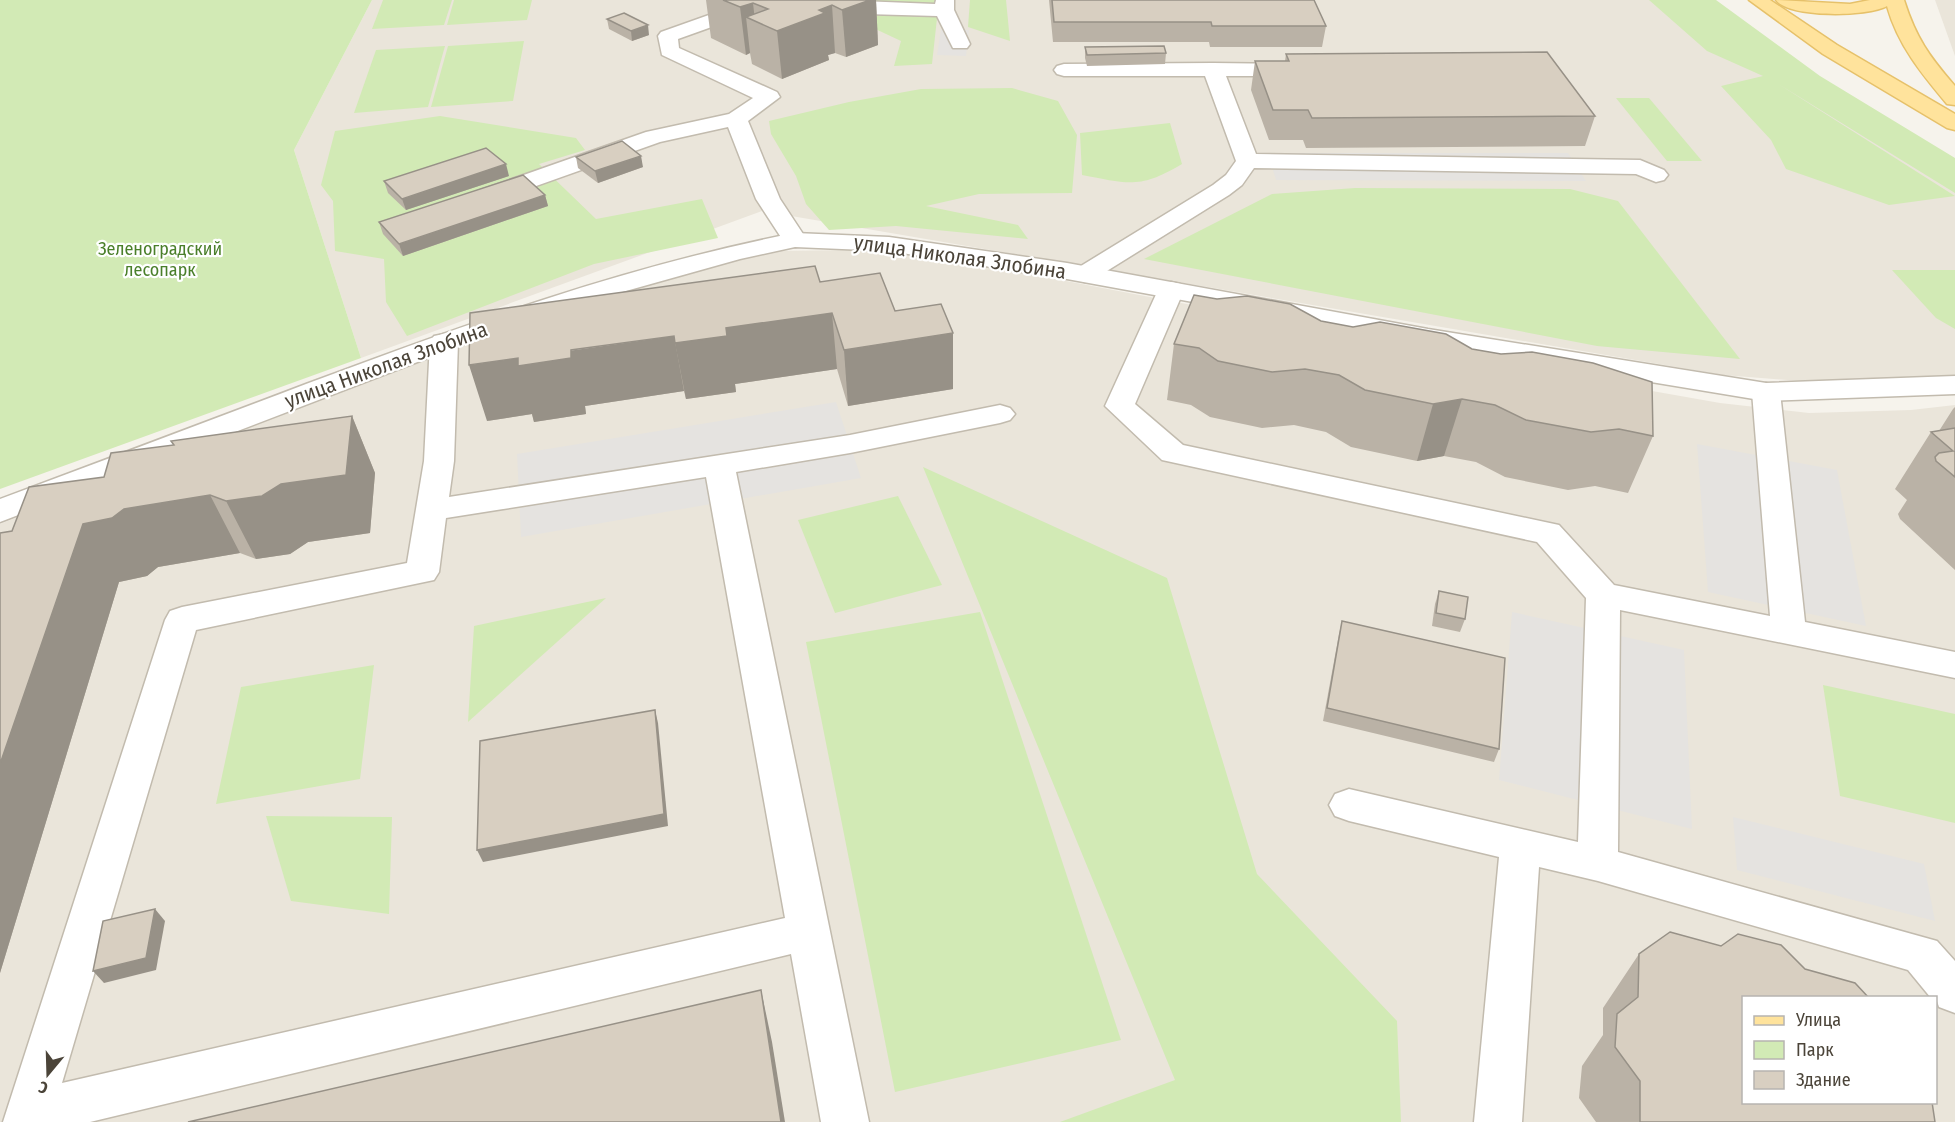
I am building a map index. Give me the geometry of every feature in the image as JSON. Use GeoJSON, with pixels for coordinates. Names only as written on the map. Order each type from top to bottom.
{"type":"FeatureCollection","features":[{"type":"Feature","properties":{"kind":"main road"},"geometry":{"type":"LineString","coordinates":[[1758,0],[1791,25],[1868,74],[1955,123]]}},
{"type":"Feature","properties":{"kind":"main road"},"geometry":{"type":"LineString","coordinates":[[1785,0],[1829,8],[1850,9],[1876,6],[1883,0]]}},
{"type":"Feature","properties":{"kind":"main road"},"geometry":{"type":"LineString","coordinates":[[1895,0],[1904,31],[1924,63],[1955,99]]}},
{"type":"Feature","properties":{"kind":"street"},"geometry":{"type":"LineString","coordinates":[[468,202],[654,137],[735,119],[769,98],[669,51],[668,36],[769,0]]}},
{"type":"Feature","properties":{"kind":"street"},"geometry":{"type":"LineString","coordinates":[[845,0],[866,8],[945,5],[960,44]]}},
{"type":"Feature","properties":{"kind":"street"},"geometry":{"type":"LineString","coordinates":[[1213,69],[1246,161]]}},
{"type":"Feature","properties":{"kind":"street"},"geometry":{"type":"LineString","coordinates":[[1064,70],[1314,70]]}},
{"type":"Feature","properties":{"kind":"street"},"geometry":{"type":"LineString","coordinates":[[735,119],[768,199],[795,240]]}},
{"type":"Feature","properties":{"kind":"street"},"geometry":{"type":"LineString","coordinates":[[1246,161],[1640,167],[1656,175]]}},
{"type":"Feature","properties":{"kind":"street"},"geometry":{"type":"LineString","coordinates":[[1085,274],[1221,190],[1234,180],[1246,161]]}},
{"type":"Feature","properties":{"kind":"street","name":"улица Николая Злобина"},"geometry":{"type":"LineString","coordinates":[[0,511],[444,342],[599,290],[736,252],[795,240],[889,244],[1085,274],[1428,338],[1766,392],[1821,392],[1955,385]]}},
{"type":"Feature","properties":{"kind":"street"},"geometry":{"type":"LineString","coordinates":[[1171,290],[1120,406],[1173,453],[1548,533],[1603,596],[1955,665]]}},
{"type":"Feature","properties":{"kind":"street"},"geometry":{"type":"LineString","coordinates":[[29,1117],[182,620],[422,572],[438,461],[444,342]]}},
{"type":"Feature","properties":{"kind":"street"},"geometry":{"type":"LineString","coordinates":[[1766,392],[1789,631]]}},
{"type":"Feature","properties":{"kind":"street"},"geometry":{"type":"LineString","coordinates":[[431,510],[850,444],[1000,414]]}},
{"type":"Feature","properties":{"kind":"street"},"geometry":{"type":"LineString","coordinates":[[719,464],[845,1122]]}},
{"type":"Feature","properties":{"kind":"street"},"geometry":{"type":"LineString","coordinates":[[1598,864],[1603,596]]}},
{"type":"Feature","properties":{"kind":"street"},"geometry":{"type":"LineString","coordinates":[[1349,805],[1598,864],[1922,955],[1955,993]]}},
{"type":"Feature","properties":{"kind":"street"},"geometry":{"type":"LineString","coordinates":[[1498,1122],[1520,846]]}},
{"type":"Feature","properties":{"kind":"street"},"geometry":{"type":"LineString","coordinates":[[29,1117],[810,931]]}},
{"type":"Feature","properties":{"kind":"shaded area"},"geometry":{"type":"Polygon","coordinates":[[[372,0],[1706,0],[1797,70],[1955,162],[1955,378],[1826,383],[1723,375],[762,211],[361,358],[294,150],[372,0]]]}},
{"type":"Feature","properties":{"kind":"shaded area"},"geometry":{"type":"Polygon","coordinates":[[[1935,0],[1955,0],[1955,56],[1935,0]]]}},
{"type":"Feature","properties":{"kind":"shaded area"},"geometry":{"type":"Polygon","coordinates":[[[941,29],[969,30],[966,56],[937,55],[941,29]]]}},
{"type":"Feature","properties":{"kind":"shaded area"},"geometry":{"type":"Polygon","coordinates":[[[1268,153],[1568,153],[1586,181],[1276,180],[1268,153]]]}},
{"type":"Feature","properties":{"kind":"shaded area"},"geometry":{"type":"Polygon","coordinates":[[[856,250],[929,255],[1539,371],[1720,403],[1809,413],[1911,410],[1955,405],[1955,1122],[0,1122],[0,524],[371,379],[681,270],[771,251],[856,250]]]}},
{"type":"Feature","properties":{"kind":"shaded area"},"geometry":{"type":"Polygon","coordinates":[[[836,402],[861,478],[521,537],[517,454],[836,402]]]}},
{"type":"Feature","properties":{"kind":"shaded area"},"geometry":{"type":"Polygon","coordinates":[[[1697,444],[1837,470],[1866,626],[1708,592],[1697,444]]]}},
{"type":"Feature","properties":{"kind":"shaded area"},"geometry":{"type":"Polygon","coordinates":[[[1512,612],[1684,650],[1692,829],[1499,780],[1512,612]]]}},
{"type":"Feature","properties":{"kind":"shaded area"},"geometry":{"type":"Polygon","coordinates":[[[1733,817],[1924,864],[1935,921],[1737,870],[1733,817]]]}},
{"type":"Feature","properties":{"kind":"green space","name":"Зеленоградский лесопарк"},"geometry":{"type":"Polygon","coordinates":[[[0,0],[372,0],[294,150],[361,358],[0,489],[0,0]]]}},
{"type":"Feature","properties":{"kind":"green space"},"geometry":{"type":"Polygon","coordinates":[[[383,0],[452,0],[444,25],[372,29],[383,0]]]}},
{"type":"Feature","properties":{"kind":"green space"},"geometry":{"type":"Polygon","coordinates":[[[454,0],[532,0],[527,20],[447,25],[454,0]]]}},
{"type":"Feature","properties":{"kind":"green space"},"geometry":{"type":"Polygon","coordinates":[[[821,0],[939,0],[932,64],[894,66],[901,41],[820,3],[821,0]]]}},
{"type":"Feature","properties":{"kind":"green space"},"geometry":{"type":"Polygon","coordinates":[[[970,0],[1006,0],[1010,41],[968,27],[970,0]]]}},
{"type":"Feature","properties":{"kind":"green space"},"geometry":{"type":"Polygon","coordinates":[[[1649,0],[1716,0],[1820,76],[1955,158],[1955,193],[1772,80],[1955,196],[1889,205],[1786,169],[1771,140],[1721,86],[1763,76],[1707,51],[1649,0]]]}},
{"type":"Feature","properties":{"kind":"green space"},"geometry":{"type":"Polygon","coordinates":[[[524,41],[513,101],[431,107],[448,46],[524,41]]]}},
{"type":"Feature","properties":{"kind":"green space"},"geometry":{"type":"Polygon","coordinates":[[[445,46],[428,107],[354,113],[376,50],[445,46]]]}},
{"type":"Feature","properties":{"kind":"green space"},"geometry":{"type":"Polygon","coordinates":[[[1012,88],[1058,101],[1077,135],[1072,193],[979,194],[926,206],[1018,225],[1028,239],[896,226],[829,230],[806,204],[796,176],[771,134],[769,121],[849,102],[921,89],[1012,88]]]}},
{"type":"Feature","properties":{"kind":"green space"},"geometry":{"type":"Polygon","coordinates":[[[1616,98],[1649,98],[1702,161],[1667,161],[1616,98]]]}},
{"type":"Feature","properties":{"kind":"green space"},"geometry":{"type":"Polygon","coordinates":[[[440,116],[576,138],[585,150],[539,164],[596,219],[702,199],[718,238],[594,264],[407,336],[386,302],[384,259],[335,251],[333,201],[321,185],[335,131],[440,116]]]}},
{"type":"Feature","properties":{"kind":"green space"},"geometry":{"type":"Polygon","coordinates":[[[1170,123],[1182,164],[1144,181],[1112,181],[1082,175],[1080,133],[1170,123]]]}},
{"type":"Feature","properties":{"kind":"green space"},"geometry":{"type":"Polygon","coordinates":[[[1355,188],[1570,189],[1618,201],[1740,359],[1597,346],[1144,259],[1272,194],[1355,188]]]}},
{"type":"Feature","properties":{"kind":"green space"},"geometry":{"type":"Polygon","coordinates":[[[1892,270],[1955,270],[1955,329],[1936,318],[1892,270]]]}},
{"type":"Feature","properties":{"kind":"green space"},"geometry":{"type":"Polygon","coordinates":[[[923,467],[1167,578],[1257,874],[1397,1021],[1401,1122],[1060,1122],[1175,1080],[923,467]]]}},
{"type":"Feature","properties":{"kind":"green space"},"geometry":{"type":"Polygon","coordinates":[[[898,496],[942,585],[835,613],[798,520],[898,496]]]}},
{"type":"Feature","properties":{"kind":"green space"},"geometry":{"type":"Polygon","coordinates":[[[606,598],[468,722],[474,626],[606,598]]]}},
{"type":"Feature","properties":{"kind":"green space"},"geometry":{"type":"Polygon","coordinates":[[[980,612],[1121,1040],[895,1092],[806,642],[980,612]]]}},
{"type":"Feature","properties":{"kind":"green space"},"geometry":{"type":"Polygon","coordinates":[[[374,665],[360,779],[216,804],[241,687],[374,665]]]}},
{"type":"Feature","properties":{"kind":"green space"},"geometry":{"type":"Polygon","coordinates":[[[1823,685],[1955,714],[1955,823],[1840,796],[1823,685]]]}},
{"type":"Feature","properties":{"kind":"green space"},"geometry":{"type":"Polygon","coordinates":[[[266,816],[392,817],[389,914],[291,901],[266,816]]]}},
{"type":"Feature","properties":{"kind":"building"},"geometry":{"type":"Polygon","coordinates":[[[723,0],[870,0],[842,10],[832,5],[819,10],[825,13],[777,31],[746,17],[768,9],[753,3],[740,7],[723,0]]]}},
{"type":"Feature","properties":{"kind":"building"},"geometry":{"type":"Polygon","coordinates":[[[1052,0],[1314,0],[1326,26],[1212,26],[1211,22],[1054,22],[1052,0]]]}},
{"type":"Feature","properties":{"kind":"building"},"geometry":{"type":"Polygon","coordinates":[[[624,13],[648,25],[631,31],[607,19],[624,13]]]}},
{"type":"Feature","properties":{"kind":"building"},"geometry":{"type":"Polygon","coordinates":[[[1164,46],[1166,53],[1087,55],[1085,47],[1164,46]]]}},
{"type":"Feature","properties":{"kind":"building"},"geometry":{"type":"Polygon","coordinates":[[[1547,52],[1595,116],[1312,118],[1308,110],[1273,110],[1255,61],[1289,61],[1286,54],[1547,52]]]}},
{"type":"Feature","properties":{"kind":"building"},"geometry":{"type":"Polygon","coordinates":[[[622,141],[641,156],[595,171],[576,157],[622,141]]]}},
{"type":"Feature","properties":{"kind":"building"},"geometry":{"type":"Polygon","coordinates":[[[486,148],[506,164],[402,199],[384,181],[486,148]]]}},
{"type":"Feature","properties":{"kind":"building"},"geometry":{"type":"Polygon","coordinates":[[[523,175],[545,195],[399,244],[379,222],[523,175]]]}},
{"type":"Feature","properties":{"kind":"building"},"geometry":{"type":"Polygon","coordinates":[[[815,266],[820,282],[880,273],[895,311],[941,304],[953,333],[844,350],[832,313],[726,328],[727,336],[675,343],[674,336],[571,350],[571,358],[518,366],[518,358],[469,365],[470,313],[815,266]]]}},
{"type":"Feature","properties":{"kind":"building"},"geometry":{"type":"Polygon","coordinates":[[[1194,295],[1217,299],[1247,296],[1290,304],[1321,321],[1353,327],[1380,322],[1446,334],[1472,349],[1501,354],[1532,352],[1593,363],[1652,382],[1653,436],[1619,429],[1591,432],[1526,420],[1495,405],[1462,399],[1433,404],[1365,390],[1339,375],[1305,369],[1272,372],[1218,361],[1199,348],[1174,344],[1194,295]]]}},
{"type":"Feature","properties":{"kind":"building"},"geometry":{"type":"Polygon","coordinates":[[[352,416],[346,475],[281,484],[262,496],[226,501],[210,495],[124,509],[112,518],[83,524],[0,764],[0,533],[12,531],[29,487],[104,477],[111,453],[174,445],[171,441],[352,416]]]}},
{"type":"Feature","properties":{"kind":"building"},"geometry":{"type":"Polygon","coordinates":[[[1955,428],[1955,477],[1936,461],[1935,457],[1939,453],[1953,451],[1931,432],[1955,428]]]}},
{"type":"Feature","properties":{"kind":"building"},"geometry":{"type":"Polygon","coordinates":[[[1439,591],[1468,597],[1465,619],[1436,613],[1439,591]]]}},
{"type":"Feature","properties":{"kind":"building"},"geometry":{"type":"Polygon","coordinates":[[[1342,621],[1505,658],[1499,749],[1327,708],[1342,621]]]}},
{"type":"Feature","properties":{"kind":"building"},"geometry":{"type":"Polygon","coordinates":[[[655,710],[664,814],[477,850],[480,741],[655,710]]]}},
{"type":"Feature","properties":{"kind":"building"},"geometry":{"type":"Polygon","coordinates":[[[155,909],[146,958],[93,971],[103,921],[155,909]]]}},
{"type":"Feature","properties":{"kind":"building"},"geometry":{"type":"Polygon","coordinates":[[[1670,932],[1721,946],[1738,934],[1781,945],[1805,969],[1855,983],[1867,996],[1742,996],[1742,1104],[1932,1104],[1935,1122],[1640,1122],[1640,1081],[1615,1047],[1617,1014],[1638,997],[1639,954],[1670,932]]]}},
{"type":"Feature","properties":{"kind":"building"},"geometry":{"type":"Polygon","coordinates":[[[761,990],[781,1122],[188,1122],[761,990]]]}}]}
